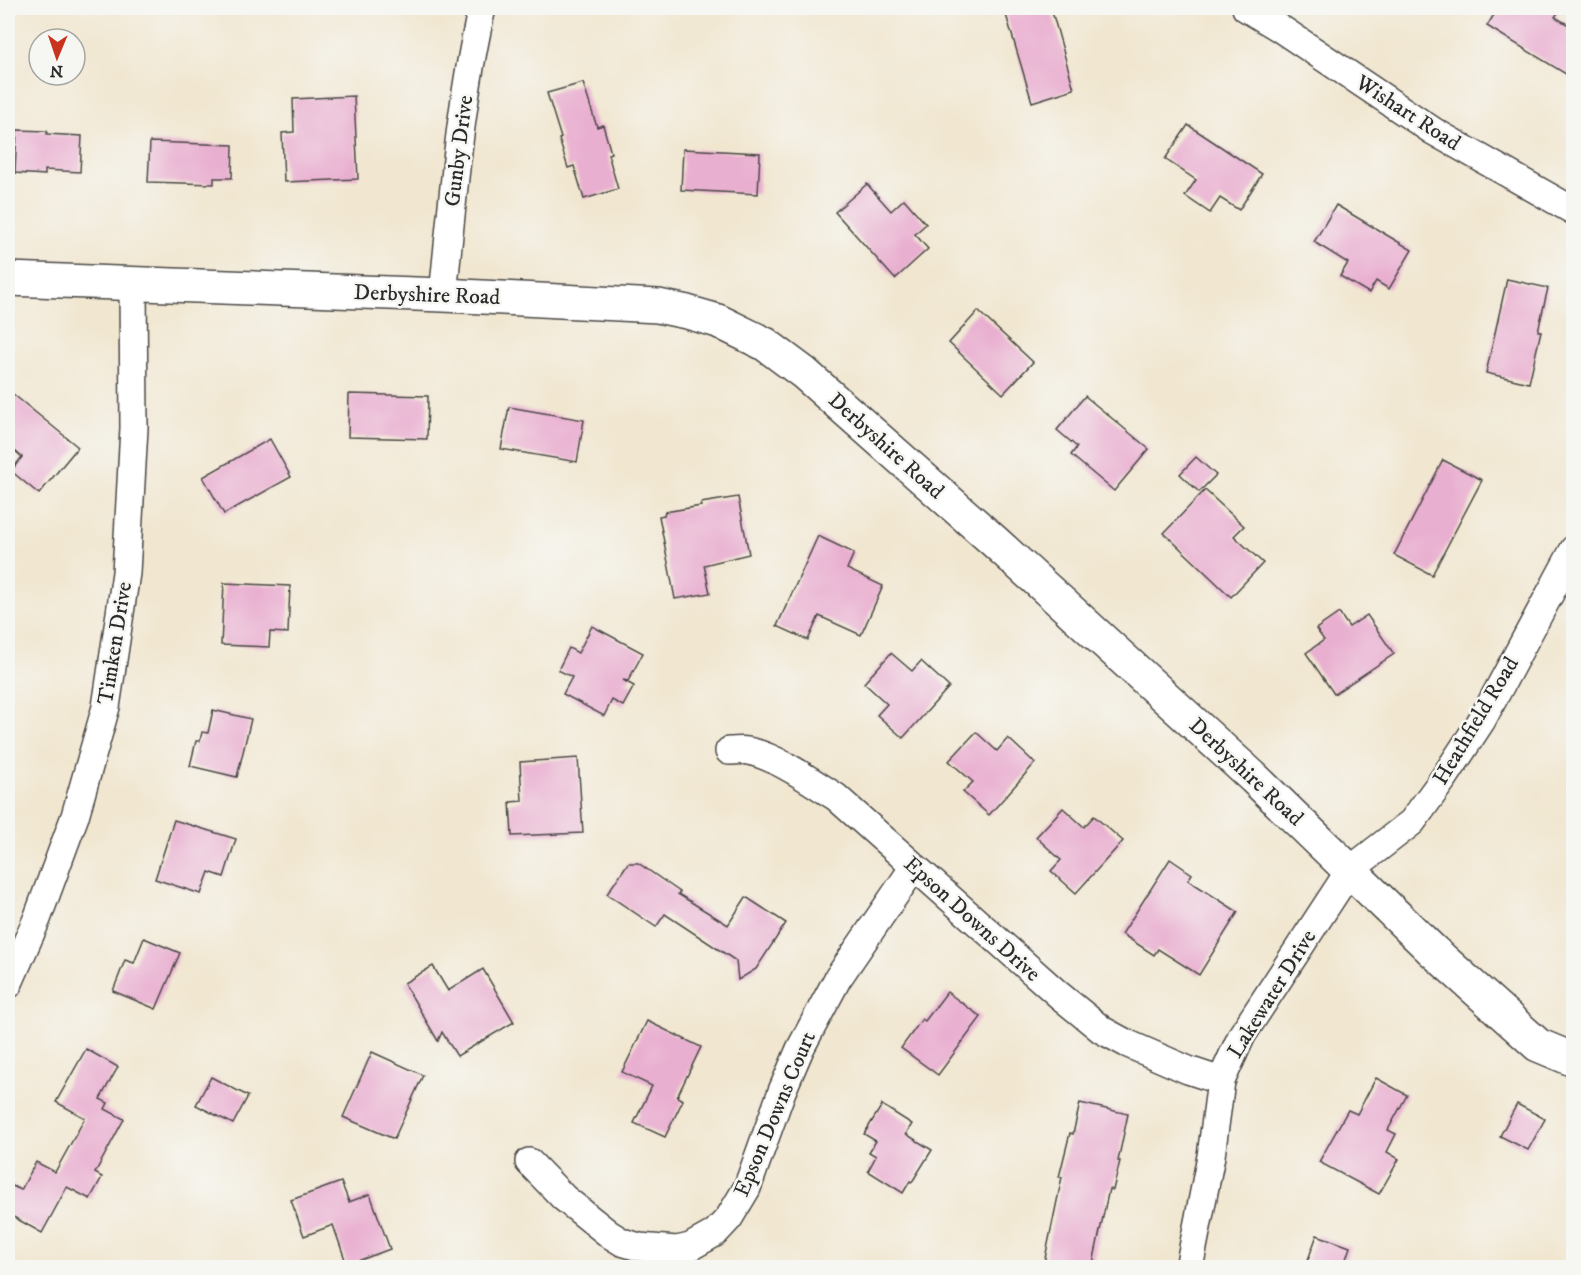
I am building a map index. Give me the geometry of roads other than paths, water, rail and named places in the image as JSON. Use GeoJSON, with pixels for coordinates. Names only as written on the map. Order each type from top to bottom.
{"type":"FeatureCollection","features":[{"type":"Feature","properties":{"kind":"street","name":"Gunby Drive"},"geometry":{"type":"LineString","coordinates":[[443,295],[466,90],[482,8]]}},
{"type":"Feature","properties":{"kind":"street","name":"Wishart Road"},"geometry":{"type":"LineString","coordinates":[[1246,8],[1433,131],[1574,212]]}},
{"type":"Feature","properties":{"kind":"street","name":"Derbyshire Road"},"geometry":{"type":"LineString","coordinates":[[8,279],[443,295],[658,306],[718,321],[765,344],[804,373],[995,542],[1254,778],[1432,950],[1538,1045],[1574,1060]]}},
{"type":"Feature","properties":{"kind":"street","name":"Timken Drive"},"geometry":{"type":"LineString","coordinates":[[8,985],[37,919],[75,816],[106,707],[126,573],[134,428],[134,284]]}},
{"type":"Feature","properties":{"kind":"street","name":"Heathfield Road"},"geometry":{"type":"LineString","coordinates":[[1350,870],[1412,822],[1444,778],[1482,720],[1574,549]]}},
{"type":"Feature","properties":{"kind":"street","name":"Epson Downs Drive"},"geometry":{"type":"LineString","coordinates":[[729,751],[759,754],[795,771],[836,797],[1059,995],[1102,1030],[1126,1043],[1221,1082]]}},
{"type":"Feature","properties":{"kind":"street","name":"Epson Downs Court"},"geometry":{"type":"LineString","coordinates":[[529,1162],[564,1198],[622,1242],[639,1247],[676,1250],[690,1247],[715,1233],[729,1218],[747,1188],[782,1091],[800,1049],[838,978],[914,867]]}},
{"type":"Feature","properties":{"kind":"street","name":"Lakewater Drive"},"geometry":{"type":"LineString","coordinates":[[1189,1268],[1221,1082],[1242,1035],[1350,870]]}}]}
